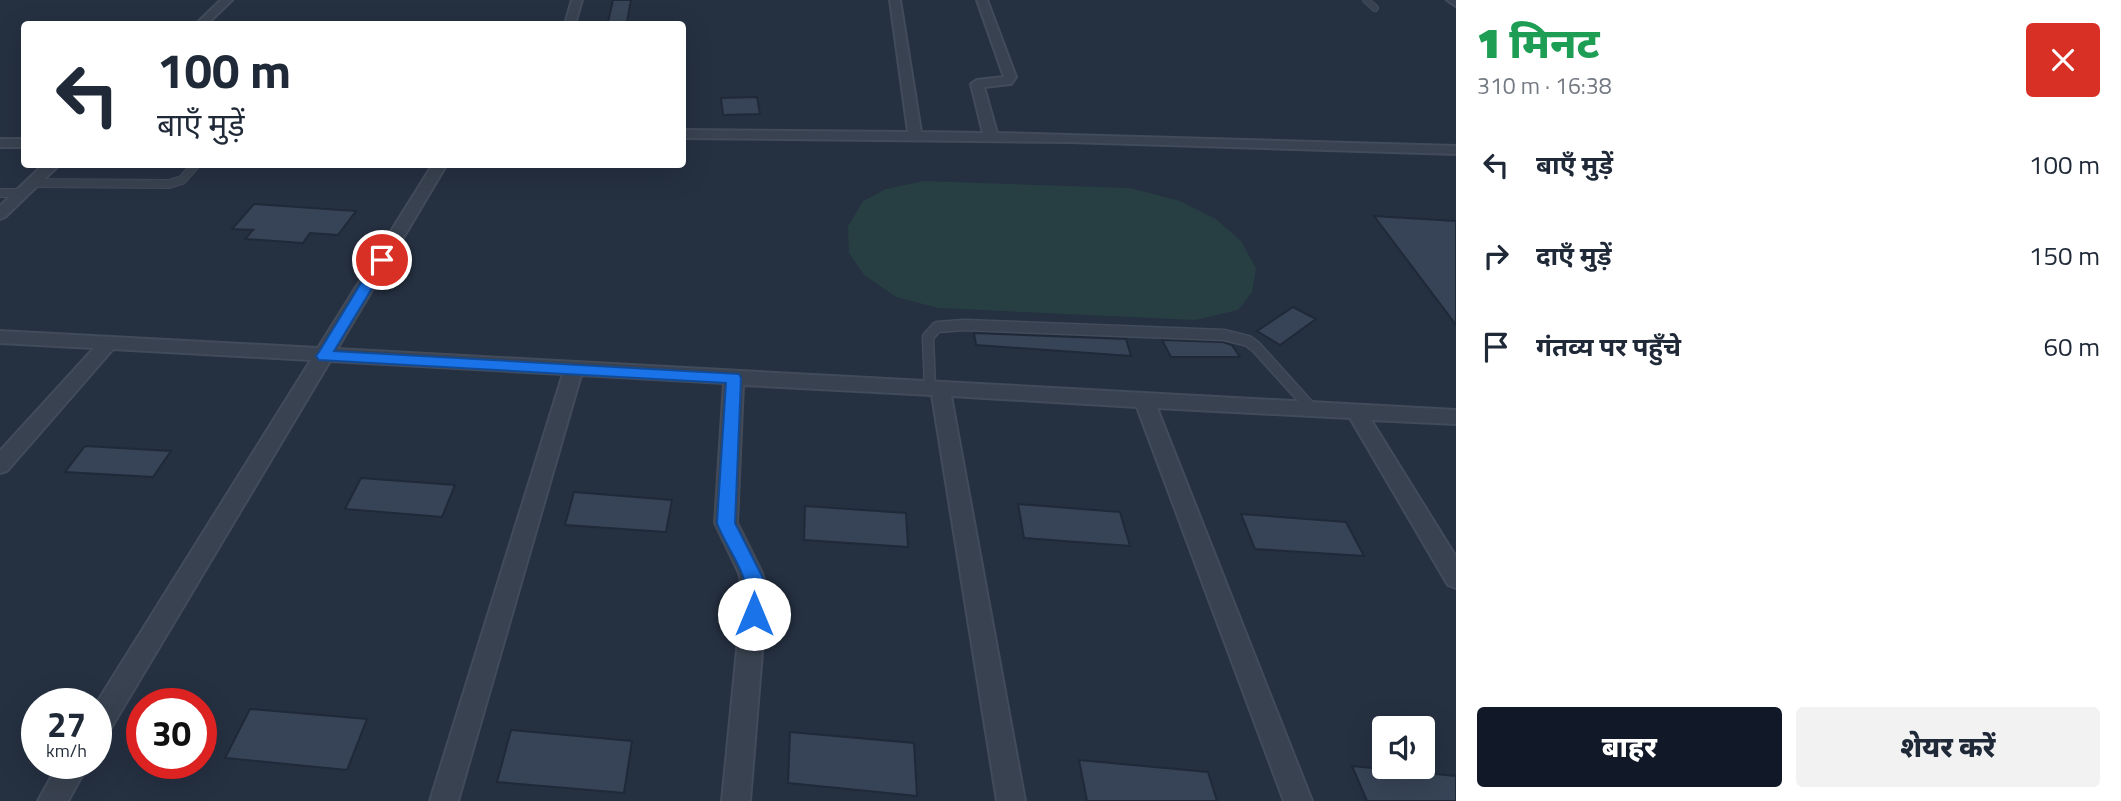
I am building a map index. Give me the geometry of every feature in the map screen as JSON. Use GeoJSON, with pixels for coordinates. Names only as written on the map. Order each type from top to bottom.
{"type":"FeatureCollection","features":[{"type":"Feature","properties":{"kind":"street"},"geometry":{"type":"LineString","coordinates":[[204,21],[227,0]]}},
{"type":"Feature","properties":{"kind":"street"},"geometry":{"type":"LineString","coordinates":[[571,21],[577,0]]}},
{"type":"Feature","properties":{"kind":"street"},"geometry":{"type":"LineString","coordinates":[[895,0],[915,134]]}},
{"type":"Feature","properties":{"kind":"street"},"geometry":{"type":"LineString","coordinates":[[982,0],[1010,78],[1007,81],[982,81],[977,84],[991,136]]}},
{"type":"Feature","properties":{"kind":"street"},"geometry":{"type":"LineString","coordinates":[[686,134],[915,134],[1456,150]]}},
{"type":"Feature","properties":{"kind":"street"},"geometry":{"type":"LineString","coordinates":[[0,143],[21,143]]}},
{"type":"Feature","properties":{"kind":"street"},"geometry":{"type":"LineString","coordinates":[[0,214],[49,168]]}},
{"type":"Feature","properties":{"kind":"street"},"geometry":{"type":"LineString","coordinates":[[112,703],[438,168]]}},
{"type":"Feature","properties":{"kind":"street"},"geometry":{"type":"LineString","coordinates":[[0,337],[1456,417]]}},
{"type":"Feature","properties":{"kind":"street"},"geometry":{"type":"LineString","coordinates":[[0,464],[108,344]]}},
{"type":"Feature","properties":{"kind":"street"},"geometry":{"type":"LineString","coordinates":[[444,801],[574,369]]}},
{"type":"Feature","properties":{"kind":"street"},"geometry":{"type":"LineString","coordinates":[[734,378],[726,523],[731,539],[754,578],[755,590],[736,801]]}},
{"type":"Feature","properties":{"kind":"street"},"geometry":{"type":"LineString","coordinates":[[935,388],[1011,801]]}},
{"type":"Feature","properties":{"kind":"street"},"geometry":{"type":"LineString","coordinates":[[1143,399],[1298,801]]}},
{"type":"Feature","properties":{"kind":"street"},"geometry":{"type":"LineString","coordinates":[[1355,410],[1456,578]]}},
{"type":"Feature","properties":{"kind":"street"},"geometry":{"type":"LineString","coordinates":[[52,801],[65,779]]}},
{"type":"Feature","properties":{"kind":"lane"},"geometry":{"type":"LineString","coordinates":[[1366,0],[1375,8]]}},
{"type":"Feature","properties":{"kind":"lane"},"geometry":{"type":"LineString","coordinates":[[0,193],[28,188],[169,184],[182,180],[192,168]]}},
{"type":"Feature","properties":{"kind":"lane"},"geometry":{"type":"LineString","coordinates":[[935,388],[928,337],[937,327],[964,325],[1205,334],[1248,341],[1270,360],[1311,408]]}},
{"type":"Feature","properties":{"kind":"green space"},"geometry":{"type":"Polygon","coordinates":[[[924,181],[1130,188],[1180,201],[1216,219],[1241,241],[1256,268],[1252,293],[1238,310],[1195,320],[938,308],[896,297],[864,275],[849,253],[848,226],[863,201],[886,189],[924,181]]]}},
{"type":"Feature","properties":{"kind":"building"},"geometry":{"type":"Polygon","coordinates":[[[613,0],[631,0],[627,21],[608,21],[613,0]]]}},
{"type":"Feature","properties":{"kind":"building"},"geometry":{"type":"Polygon","coordinates":[[[757,97],[760,114],[723,115],[721,98],[757,97]]]}},
{"type":"Feature","properties":{"kind":"building"},"geometry":{"type":"Polygon","coordinates":[[[254,204],[356,211],[338,235],[310,233],[303,243],[245,239],[253,230],[232,229],[254,204]]]}},
{"type":"Feature","properties":{"kind":"building"},"geometry":{"type":"Polygon","coordinates":[[[1374,216],[1456,221],[1456,325],[1374,216]]]}},
{"type":"Feature","properties":{"kind":"building"},"geometry":{"type":"Polygon","coordinates":[[[1293,307],[1316,319],[1280,345],[1257,331],[1293,307]]]}},
{"type":"Feature","properties":{"kind":"building"},"geometry":{"type":"Polygon","coordinates":[[[974,333],[1126,339],[1131,356],[976,345],[974,333]]]}},
{"type":"Feature","properties":{"kind":"building"},"geometry":{"type":"Polygon","coordinates":[[[1162,340],[1223,342],[1232,345],[1240,357],[1171,357],[1162,340]]]}},
{"type":"Feature","properties":{"kind":"building"},"geometry":{"type":"Polygon","coordinates":[[[85,446],[171,451],[153,477],[65,472],[85,446]]]}},
{"type":"Feature","properties":{"kind":"building"},"geometry":{"type":"Polygon","coordinates":[[[361,478],[455,485],[442,517],[345,509],[361,478]]]}},
{"type":"Feature","properties":{"kind":"building"},"geometry":{"type":"Polygon","coordinates":[[[574,492],[672,500],[666,532],[565,525],[574,492]]]}},
{"type":"Feature","properties":{"kind":"building"},"geometry":{"type":"Polygon","coordinates":[[[1018,504],[1120,512],[1130,546],[1024,538],[1018,504]]]}},
{"type":"Feature","properties":{"kind":"building"},"geometry":{"type":"Polygon","coordinates":[[[805,506],[906,513],[908,547],[804,540],[805,506]]]}},
{"type":"Feature","properties":{"kind":"building"},"geometry":{"type":"Polygon","coordinates":[[[1241,514],[1346,522],[1364,556],[1255,549],[1241,514]]]}},
{"type":"Feature","properties":{"kind":"building"},"geometry":{"type":"Polygon","coordinates":[[[250,709],[367,719],[347,770],[225,758],[250,709]]]}},
{"type":"Feature","properties":{"kind":"building"},"geometry":{"type":"Polygon","coordinates":[[[511,730],[632,741],[624,793],[497,782],[511,730]]]}},
{"type":"Feature","properties":{"kind":"building"},"geometry":{"type":"Polygon","coordinates":[[[790,732],[914,743],[917,796],[788,783],[790,732]]]}},
{"type":"Feature","properties":{"kind":"building"},"geometry":{"type":"Polygon","coordinates":[[[1079,760],[1208,772],[1217,801],[1087,801],[1079,760]]]}},
{"type":"Feature","properties":{"kind":"building"},"geometry":{"type":"Polygon","coordinates":[[[1352,766],[1372,768],[1372,779],[1435,779],[1435,774],[1456,776],[1456,801],[1367,801],[1352,766]]]}},
{"type":"Feature","properties":{"kind":"route"},"geometry":{"type":"LineString","coordinates":[[382,260],[324,356],[734,378],[726,523],[731,539],[754,578],[754,614]]}}]}
